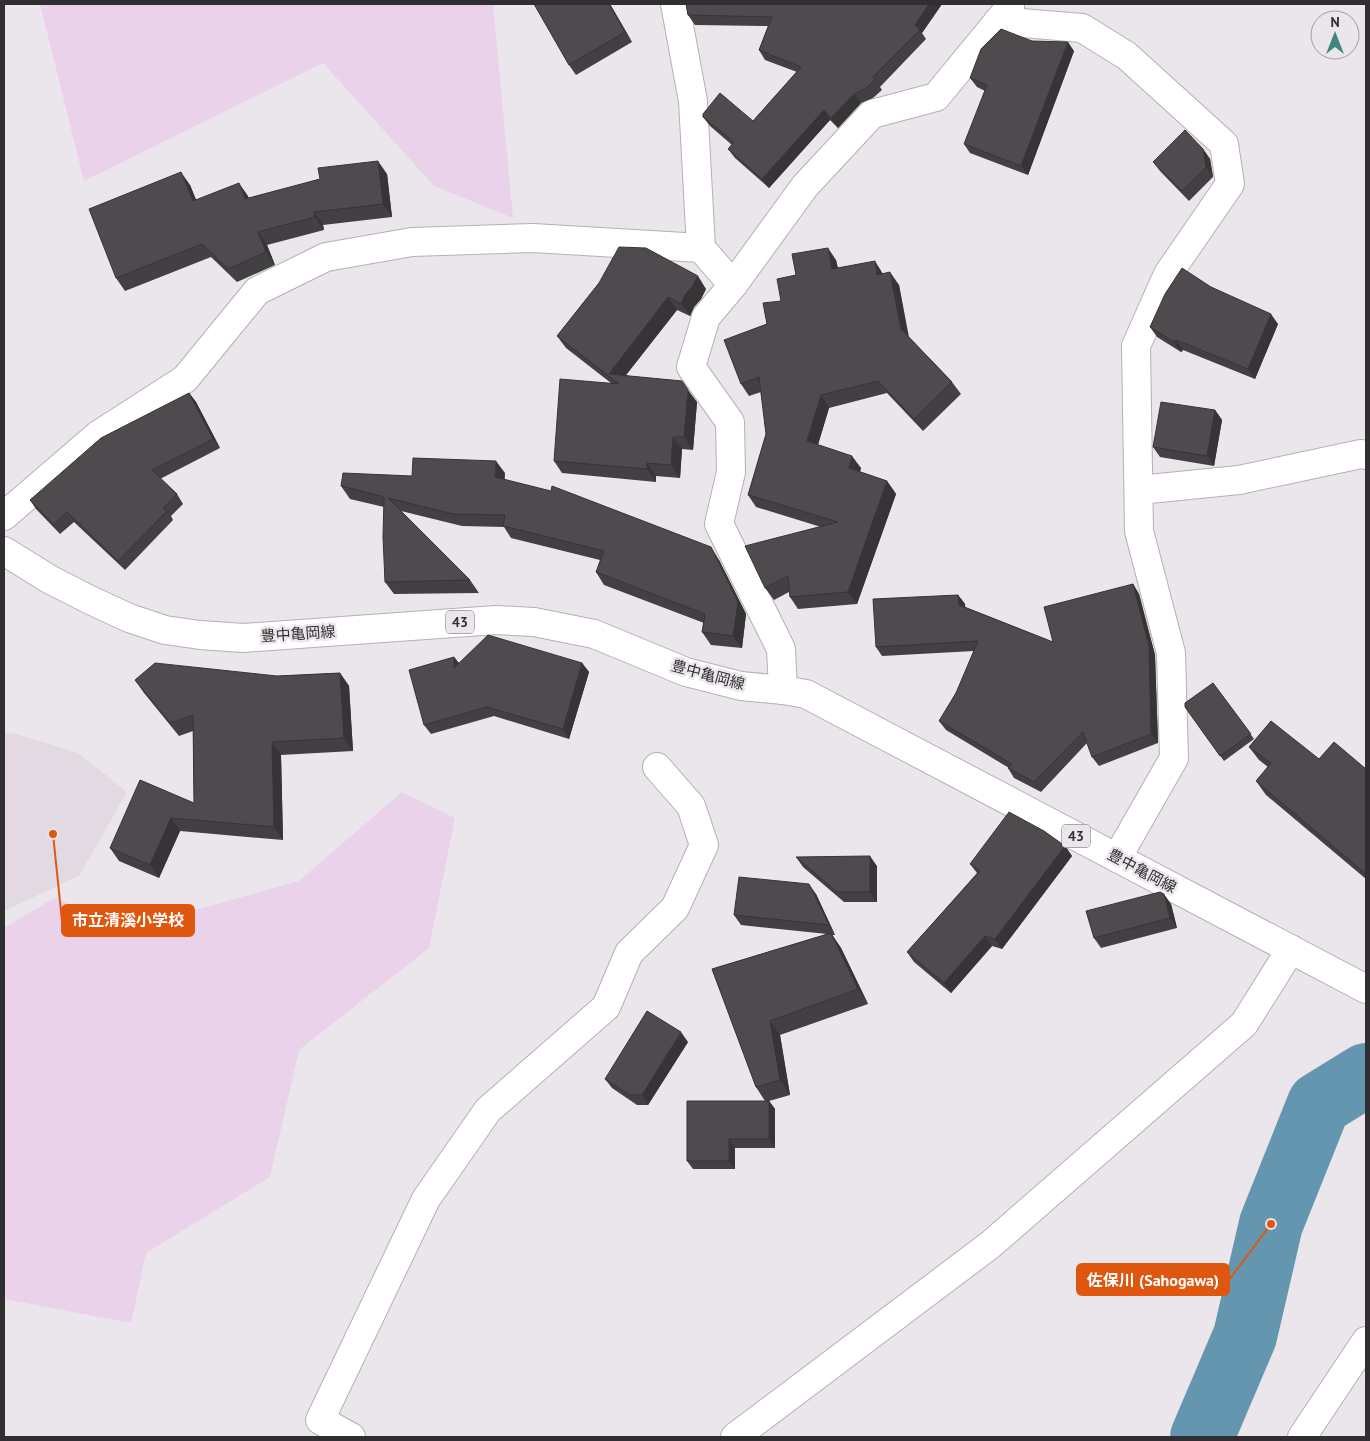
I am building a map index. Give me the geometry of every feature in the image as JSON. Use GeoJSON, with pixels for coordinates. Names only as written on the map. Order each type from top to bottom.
{"type":"FeatureCollection","features":[{"type":"Feature","properties":{"kind":"street"},"geometry":{"type":"LineString","coordinates":[[675,4],[693,101],[700,248],[733,285]]}},
{"type":"Feature","properties":{"kind":"street"},"geometry":{"type":"LineString","coordinates":[[783,690],[781,649],[719,524],[730,472],[730,422],[691,368],[706,317],[733,285],[805,186],[872,114],[936,97],[1005,12],[1082,28],[1127,56],[1224,144],[1230,184],[1168,274],[1136,346],[1139,531],[1171,653],[1174,758],[1117,858]]}},
{"type":"Feature","properties":{"kind":"street"},"geometry":{"type":"LineString","coordinates":[[4,516],[98,435],[185,379],[257,291],[326,256],[412,242],[533,238],[700,248]]}},
{"type":"Feature","properties":{"kind":"street"},"geometry":{"type":"LineString","coordinates":[[1139,490],[1239,480],[1361,454],[1366,455]]}},
{"type":"Feature","properties":{"kind":"street","name":"豊中亀岡線"},"geometry":{"type":"LineString","coordinates":[[4,551],[49,579],[88,599],[129,618],[165,630],[243,638],[496,620],[534,622],[594,634],[686,672],[741,686],[806,694],[1366,989]]}},
{"type":"Feature","properties":{"kind":"street"},"geometry":{"type":"LineString","coordinates":[[351,1437],[320,1420],[426,1199],[488,1110],[606,1008],[629,953],[675,908],[704,845],[691,806],[657,767]]}},
{"type":"Feature","properties":{"kind":"street"},"geometry":{"type":"LineString","coordinates":[[735,1437],[990,1245],[1237,1031],[1244,1024],[1291,949]]}},
{"type":"Feature","properties":{"kind":"street"},"geometry":{"type":"LineString","coordinates":[[1302,1437],[1366,1341]]}},
{"type":"Feature","properties":{"kind":"shaded area"},"geometry":{"type":"Polygon","coordinates":[[[40,4],[493,4],[513,218],[434,186],[323,63],[84,181],[40,4]]]}},
{"type":"Feature","properties":{"kind":"shaded area"},"geometry":{"type":"Polygon","coordinates":[[[4,733],[16,734],[78,753],[127,792],[79,876],[4,911],[4,733]]]}},
{"type":"Feature","properties":{"kind":"shaded area"},"geometry":{"type":"Polygon","coordinates":[[[402,792],[455,818],[429,948],[299,1050],[270,1177],[146,1253],[131,1323],[4,1299],[4,928],[56,897],[120,931],[299,881],[402,792]]]}},
{"type":"Feature","properties":{"kind":"building"},"geometry":{"type":"Polygon","coordinates":[[[534,4],[609,4],[625,32],[569,65],[534,4]]]}},
{"type":"Feature","properties":{"kind":"building"},"geometry":{"type":"Polygon","coordinates":[[[686,4],[929,4],[915,25],[920,30],[873,77],[875,80],[866,88],[854,94],[831,118],[824,110],[762,179],[728,149],[734,142],[703,117],[703,114],[720,93],[753,121],[801,67],[759,50],[772,17],[688,15],[686,4]]]}},
{"type":"Feature","properties":{"kind":"building"},"geometry":{"type":"Polygon","coordinates":[[[1001,29],[1032,41],[1068,42],[1021,166],[964,144],[987,85],[970,78],[981,49],[1001,29]]]}},
{"type":"Feature","properties":{"kind":"building"},"geometry":{"type":"Polygon","coordinates":[[[1185,130],[1203,149],[1206,167],[1182,191],[1153,162],[1185,130]]]}},
{"type":"Feature","properties":{"kind":"building"},"geometry":{"type":"Polygon","coordinates":[[[378,161],[383,204],[314,212],[315,217],[258,232],[266,252],[228,269],[202,244],[116,278],[89,209],[181,172],[193,201],[239,183],[245,199],[320,179],[318,168],[378,161]]]}},
{"type":"Feature","properties":{"kind":"building"},"geometry":{"type":"Polygon","coordinates":[[[619,247],[646,248],[698,276],[681,304],[668,297],[609,374],[682,381],[688,390],[684,437],[673,437],[671,465],[647,463],[647,469],[554,461],[560,379],[619,384],[557,336],[599,283],[619,247]]]}},
{"type":"Feature","properties":{"kind":"building"},"geometry":{"type":"Polygon","coordinates":[[[828,248],[832,269],[875,261],[877,275],[890,272],[901,329],[952,382],[914,419],[878,381],[821,395],[807,441],[852,456],[849,468],[887,481],[848,592],[790,597],[788,576],[765,588],[745,546],[838,522],[748,495],[766,434],[759,377],[741,384],[724,340],[767,324],[763,303],[781,301],[777,279],[796,275],[792,254],[828,248]]]}},
{"type":"Feature","properties":{"kind":"building"},"geometry":{"type":"Polygon","coordinates":[[[1182,268],[1211,287],[1271,314],[1248,369],[1176,340],[1174,342],[1150,327],[1165,294],[1182,268]]]}},
{"type":"Feature","properties":{"kind":"building"},"geometry":{"type":"Polygon","coordinates":[[[189,393],[213,439],[152,470],[177,494],[163,508],[167,511],[118,561],[67,512],[54,525],[30,500],[101,438],[189,393]]]}},
{"type":"Feature","properties":{"kind":"building"},"geometry":{"type":"Polygon","coordinates":[[[1161,402],[1215,410],[1207,456],[1153,447],[1161,402]]]}},
{"type":"Feature","properties":{"kind":"building"},"geometry":{"type":"Polygon","coordinates":[[[413,458],[496,461],[495,477],[551,491],[552,486],[711,547],[738,602],[733,636],[702,632],[705,614],[596,572],[604,551],[503,526],[505,515],[453,514],[388,498],[470,580],[385,582],[384,497],[341,486],[343,473],[412,476],[413,458]]]}},
{"type":"Feature","properties":{"kind":"building"},"geometry":{"type":"Polygon","coordinates":[[[1133,584],[1149,646],[1151,734],[1092,757],[1083,732],[1034,782],[1008,768],[1012,764],[939,721],[956,693],[978,641],[876,647],[873,599],[958,595],[959,605],[1053,642],[1044,607],[1133,584]]]}},
{"type":"Feature","properties":{"kind":"building"},"geometry":{"type":"Polygon","coordinates":[[[488,635],[582,663],[563,729],[487,707],[424,725],[409,670],[454,657],[454,668],[488,635]]]}},
{"type":"Feature","properties":{"kind":"building"},"geometry":{"type":"Polygon","coordinates":[[[155,663],[277,676],[340,673],[344,738],[272,742],[274,827],[171,818],[150,865],[110,848],[140,780],[194,803],[193,715],[170,723],[135,680],[155,663]]]}},
{"type":"Feature","properties":{"kind":"building"},"geometry":{"type":"Polygon","coordinates":[[[1213,683],[1251,734],[1220,756],[1185,707],[1185,703],[1213,683]]]}},
{"type":"Feature","properties":{"kind":"building"},"geometry":{"type":"Polygon","coordinates":[[[1271,721],[1319,759],[1334,742],[1366,769],[1366,874],[1256,781],[1271,763],[1249,747],[1271,721]]]}},
{"type":"Feature","properties":{"kind":"building"},"geometry":{"type":"Polygon","coordinates":[[[1009,812],[1044,831],[1065,846],[995,939],[985,936],[944,983],[907,952],[980,871],[970,864],[1009,812]]]}},
{"type":"Feature","properties":{"kind":"building"},"geometry":{"type":"Polygon","coordinates":[[[870,856],[870,892],[837,892],[796,857],[870,856]]]}},
{"type":"Feature","properties":{"kind":"building"},"geometry":{"type":"Polygon","coordinates":[[[739,877],[809,884],[829,925],[734,915],[739,877]]]}},
{"type":"Feature","properties":{"kind":"building"},"geometry":{"type":"Polygon","coordinates":[[[1160,892],[1164,894],[1170,918],[1094,938],[1086,911],[1160,892]]]}},
{"type":"Feature","properties":{"kind":"building"},"geometry":{"type":"Polygon","coordinates":[[[831,933],[858,989],[770,1021],[780,1080],[756,1087],[712,969],[831,933]]]}},
{"type":"Feature","properties":{"kind":"building"},"geometry":{"type":"Polygon","coordinates":[[[647,1011],[681,1032],[642,1095],[630,1095],[605,1079],[647,1011]]]}},
{"type":"Feature","properties":{"kind":"building"},"geometry":{"type":"Polygon","coordinates":[[[687,1101],[769,1101],[769,1139],[729,1139],[729,1161],[687,1161],[687,1101]]]}},
{"type":"Feature","properties":{"kind":"waterway"},"geometry":{"type":"LineString","coordinates":[[1202,1437],[1245,1336],[1271,1224],[1319,1104],[1366,1075]]}},
{"type":"Feature","properties":{"kind":"place","name":"市立清溪小学校"},"geometry":{"type":"Point","coordinates":[53,834]}},
{"type":"Feature","properties":{"kind":"place","name":"佐保川 (Sahogawa)"},"geometry":{"type":"Point","coordinates":[1271,1224]}}]}
